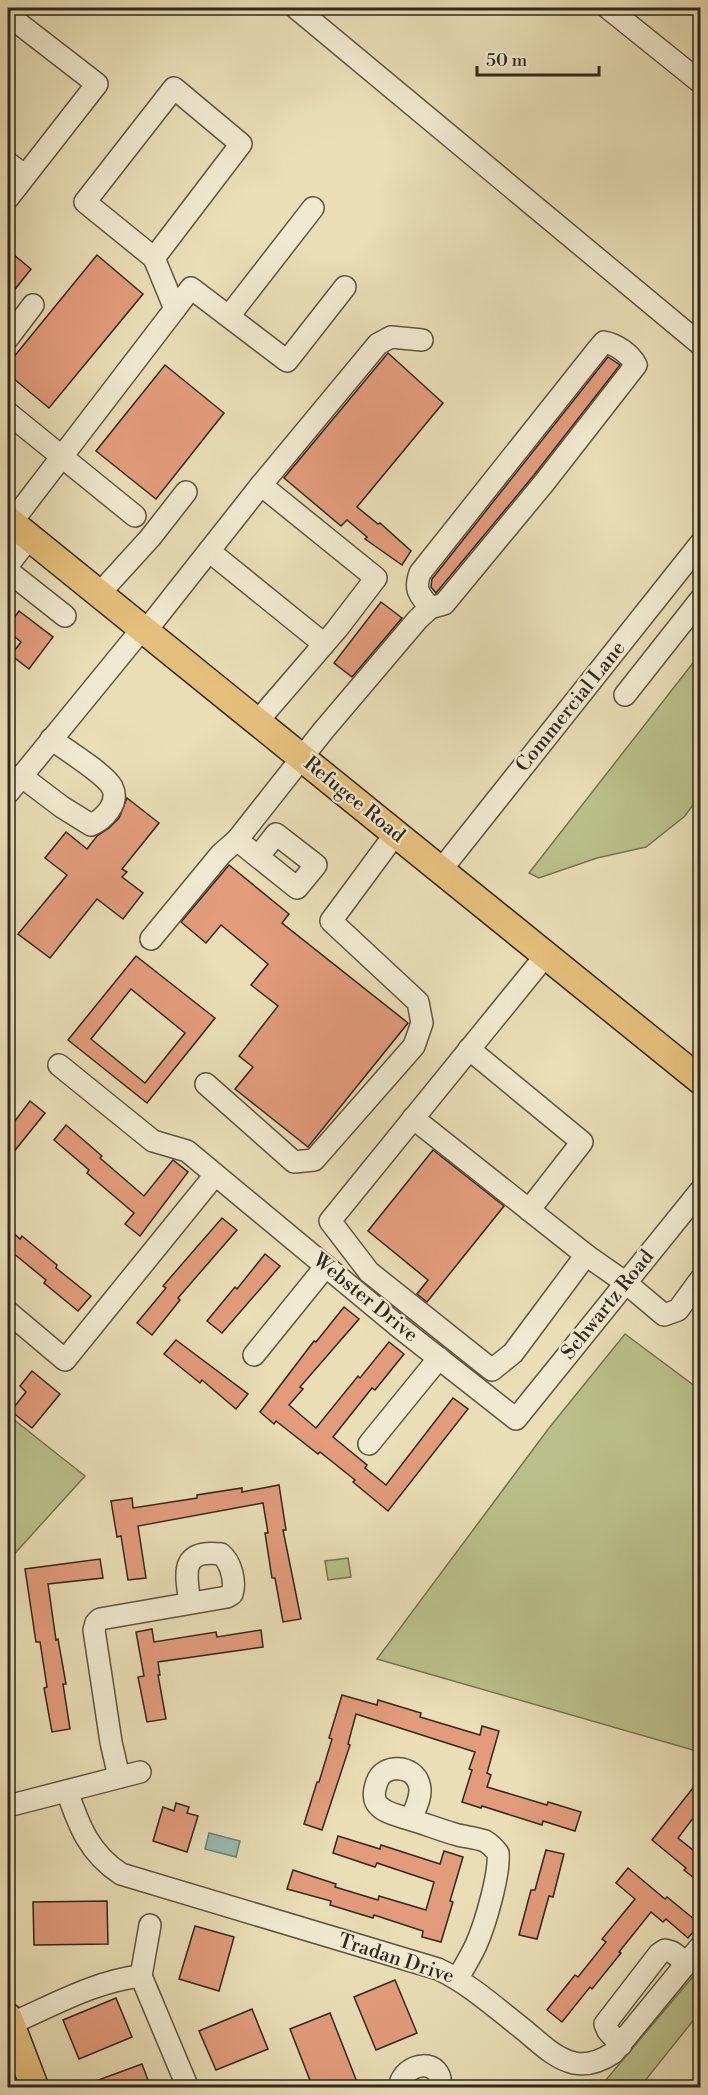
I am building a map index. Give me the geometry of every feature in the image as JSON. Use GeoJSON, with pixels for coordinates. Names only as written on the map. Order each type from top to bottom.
{"type":"FeatureCollection","features":[{"type":"Feature","properties":{"kind":"main road","name":"Refugee Road"},"geometry":{"type":"LineString","coordinates":[[16,527],[700,1080]]}},
{"type":"Feature","properties":{"kind":"main road"},"geometry":{"type":"LineString","coordinates":[[9,2021],[35,2088]]}},
{"type":"Feature","properties":{"kind":"street"},"geometry":{"type":"LineString","coordinates":[[296,8],[700,345]]}},
{"type":"Feature","properties":{"kind":"street"},"geometry":{"type":"LineString","coordinates":[[608,8],[700,82]]}},
{"type":"Feature","properties":{"kind":"street"},"geometry":{"type":"LineString","coordinates":[[8,26],[13,19],[97,84],[16,169],[8,198]]}},
{"type":"Feature","properties":{"kind":"street"},"geometry":{"type":"LineString","coordinates":[[154,258],[241,144],[174,88],[85,202],[154,258],[175,309]]}},
{"type":"Feature","properties":{"kind":"street"},"geometry":{"type":"LineString","coordinates":[[229,316],[313,208]]}},
{"type":"Feature","properties":{"kind":"street"},"geometry":{"type":"LineString","coordinates":[[8,565],[16,527],[63,458],[191,288],[287,361],[345,287]]}},
{"type":"Feature","properties":{"kind":"street"},"geometry":{"type":"LineString","coordinates":[[8,338],[33,305]]}},
{"type":"Feature","properties":{"kind":"street"},"geometry":{"type":"LineString","coordinates":[[8,793],[378,344],[391,337],[422,340]]}},
{"type":"Feature","properties":{"kind":"street"},"geometry":{"type":"LineString","coordinates":[[152,939],[221,854],[237,840],[345,705],[430,608],[444,604],[544,483],[636,365],[627,354],[611,343],[604,342],[597,349],[420,573],[416,584],[418,592],[430,608]]}},
{"type":"Feature","properties":{"kind":"street"},"geometry":{"type":"LineString","coordinates":[[8,413],[135,516]]}},
{"type":"Feature","properties":{"kind":"street"},"geometry":{"type":"LineString","coordinates":[[257,722],[324,644],[376,578],[261,485]]}},
{"type":"Feature","properties":{"kind":"street"},"geometry":{"type":"LineString","coordinates":[[99,594],[150,538],[186,492]]}},
{"type":"Feature","properties":{"kind":"street","name":"Commercial Lane"},"geometry":{"type":"LineString","coordinates":[[441,870],[700,544]]}},
{"type":"Feature","properties":{"kind":"street"},"geometry":{"type":"LineString","coordinates":[[209,551],[324,644]]}},
{"type":"Feature","properties":{"kind":"street"},"geometry":{"type":"LineString","coordinates":[[8,572],[65,616]]}},
{"type":"Feature","properties":{"kind":"street"},"geometry":{"type":"LineString","coordinates":[[625,695],[700,600]]}},
{"type":"Feature","properties":{"kind":"street"},"geometry":{"type":"LineString","coordinates":[[21,776],[79,819],[91,825],[102,820],[110,810],[114,796],[112,787],[51,739]]}},
{"type":"Feature","properties":{"kind":"street"},"geometry":{"type":"LineString","coordinates":[[206,1084],[294,1162],[314,1160],[414,1046],[422,1023],[418,1002],[331,921],[396,834]]}},
{"type":"Feature","properties":{"kind":"street"},"geometry":{"type":"LineString","coordinates":[[237,840],[258,857]]}},
{"type":"Feature","properties":{"kind":"street"},"geometry":{"type":"LineString","coordinates":[[546,955],[330,1221],[369,1272],[492,1370],[513,1353],[586,1255]]}},
{"type":"Feature","properties":{"kind":"street"},"geometry":{"type":"LineString","coordinates":[[469,1049],[582,1142],[529,1210]]}},
{"type":"Feature","properties":{"kind":"street","name":"Webster Drive"},"geometry":{"type":"LineString","coordinates":[[59,1065],[153,1141],[187,1151],[516,1419]]}},
{"type":"Feature","properties":{"kind":"street"},"geometry":{"type":"LineString","coordinates":[[413,1118],[586,1255],[626,1283],[664,1316],[678,1310],[700,1281]]}},
{"type":"Feature","properties":{"kind":"street"},"geometry":{"type":"LineString","coordinates":[[8,1312],[65,1360],[215,1175]]}},
{"type":"Feature","properties":{"kind":"street","name":"Schwartz Road"},"geometry":{"type":"LineString","coordinates":[[516,1419],[700,1191]]}},
{"type":"Feature","properties":{"kind":"street"},"geometry":{"type":"LineString","coordinates":[[254,1355],[326,1266]]}},
{"type":"Feature","properties":{"kind":"street"},"geometry":{"type":"LineString","coordinates":[[369,1444],[439,1358]]}},
{"type":"Feature","properties":{"kind":"street"},"geometry":{"type":"LineString","coordinates":[[119,1777],[95,1641],[96,1623],[100,1619],[190,1603]]}},
{"type":"Feature","properties":{"kind":"street"},"geometry":{"type":"LineString","coordinates":[[8,1806],[140,1772]]}},
{"type":"Feature","properties":{"kind":"street","name":"Tradan Drive"},"geometry":{"type":"LineString","coordinates":[[67,1791],[84,1834],[95,1853],[105,1864],[121,1874],[438,1969],[458,1978],[553,2054],[576,2064],[590,2064],[603,2060],[621,2045],[694,1955]]}},
{"type":"Feature","properties":{"kind":"street"},"geometry":{"type":"LineString","coordinates":[[411,1819],[485,1842],[498,1853],[497,1877],[476,1945],[458,1978]]}},
{"type":"Feature","properties":{"kind":"street"},"geometry":{"type":"LineString","coordinates":[[150,1925],[141,1976],[188,2088]]}},
{"type":"Feature","properties":{"kind":"street"},"geometry":{"type":"LineString","coordinates":[[9,2021],[105,1984],[141,1976]]}},
{"type":"Feature","properties":{"kind":"street"},"geometry":{"type":"LineString","coordinates":[[399,2088],[405,2072],[425,2064],[431,2066],[436,2072],[441,2084],[440,2088]]}},
{"type":"Feature","properties":{"kind":"green space"},"geometry":{"type":"Polygon","coordinates":[[[700,654],[700,795],[685,816],[646,847],[597,858],[539,878],[529,873],[700,654]]]}},
{"type":"Feature","properties":{"kind":"green space"},"geometry":{"type":"Polygon","coordinates":[[[625,1334],[700,1390],[700,1752],[377,1659],[549,1428],[625,1334]]]}},
{"type":"Feature","properties":{"kind":"green space"},"geometry":{"type":"Polygon","coordinates":[[[8,1415],[85,1476],[8,1561],[8,1415]]]}},
{"type":"Feature","properties":{"kind":"green space"},"geometry":{"type":"Polygon","coordinates":[[[348,1558],[351,1577],[328,1580],[325,1561],[348,1558]]]}},
{"type":"Feature","properties":{"kind":"green space"},"geometry":{"type":"Polygon","coordinates":[[[700,1968],[700,2012],[640,2087],[600,2087],[700,1968]]]}},
{"type":"Feature","properties":{"kind":"water"},"geometry":{"type":"Polygon","coordinates":[[[209,1833],[240,1841],[236,1857],[205,1849],[209,1833]]]}},
{"type":"Feature","properties":{"kind":"building"},"geometry":{"type":"Polygon","coordinates":[[[8,250],[31,269],[8,298],[8,250]]]}},
{"type":"Feature","properties":{"kind":"building"},"geometry":{"type":"Polygon","coordinates":[[[97,255],[143,294],[49,408],[8,374],[8,364],[97,255]]]}},
{"type":"Feature","properties":{"kind":"building"},"geometry":{"type":"Polygon","coordinates":[[[388,353],[443,403],[357,507],[378,524],[380,523],[411,551],[402,565],[365,539],[367,537],[347,520],[341,526],[284,478],[388,353]]]}},
{"type":"Feature","properties":{"kind":"building"},"geometry":{"type":"Polygon","coordinates":[[[608,357],[620,365],[534,475],[436,593],[431,587],[432,579],[608,357]]]}},
{"type":"Feature","properties":{"kind":"building"},"geometry":{"type":"Polygon","coordinates":[[[165,365],[224,413],[156,499],[96,451],[165,365]]]}},
{"type":"Feature","properties":{"kind":"building"},"geometry":{"type":"Polygon","coordinates":[[[381,602],[402,618],[352,677],[334,663],[381,602]]]}},
{"type":"Feature","properties":{"kind":"building"},"geometry":{"type":"Polygon","coordinates":[[[19,611],[53,637],[29,669],[11,655],[21,642],[8,631],[8,626],[19,611]]]}},
{"type":"Feature","properties":{"kind":"building"},"geometry":{"type":"Polygon","coordinates":[[[127,798],[159,823],[122,869],[127,872],[122,877],[143,893],[123,919],[97,899],[50,958],[18,934],[67,875],[45,858],[66,832],[87,849],[97,836],[119,818],[127,798]]]}},
{"type":"Feature","properties":{"kind":"building"},"geometry":{"type":"Polygon","coordinates":[[[229,865],[289,914],[282,923],[408,1023],[308,1147],[235,1089],[253,1067],[239,1056],[278,1006],[251,985],[268,964],[221,925],[206,943],[181,922],[229,865]]]}},
{"type":"Feature","properties":{"kind":"building"},"geometry":{"type":"Polygon","coordinates":[[[136,956],[215,1018],[147,1103],[68,1040],[136,956]],[[131,989],[91,1039],[145,1083],[185,1033],[131,989]]]}},
{"type":"Feature","properties":{"kind":"building"},"geometry":{"type":"Polygon","coordinates":[[[30,1101],[45,1113],[8,1159],[8,1130],[30,1101]]]}},
{"type":"Feature","properties":{"kind":"building"},"geometry":{"type":"Polygon","coordinates":[[[66,1125],[144,1196],[173,1160],[188,1172],[140,1236],[125,1224],[134,1213],[87,1173],[89,1170],[54,1140],[66,1125]]]}},
{"type":"Feature","properties":{"kind":"building"},"geometry":{"type":"Polygon","coordinates":[[[433,1150],[504,1206],[427,1302],[417,1294],[428,1280],[368,1231],[433,1150]]]}},
{"type":"Feature","properties":{"kind":"building"},"geometry":{"type":"Polygon","coordinates":[[[222,1218],[237,1230],[178,1298],[180,1300],[152,1335],[137,1323],[166,1288],[163,1286],[222,1218]]]}},
{"type":"Feature","properties":{"kind":"building"},"geometry":{"type":"Polygon","coordinates":[[[8,1228],[20,1239],[22,1236],[57,1265],[56,1268],[91,1296],[78,1311],[44,1283],[46,1280],[8,1249],[8,1228]]]}},
{"type":"Feature","properties":{"kind":"building"},"geometry":{"type":"Polygon","coordinates":[[[265,1254],[280,1266],[222,1333],[207,1321],[265,1254]]]}},
{"type":"Feature","properties":{"kind":"building"},"geometry":{"type":"Polygon","coordinates":[[[344,1307],[359,1319],[300,1387],[303,1389],[289,1405],[316,1428],[389,1342],[404,1354],[375,1390],[372,1388],[333,1437],[367,1465],[365,1468],[386,1485],[453,1398],[468,1409],[388,1511],[320,1452],[318,1454],[276,1421],[274,1424],[260,1412],[314,1341],[316,1342],[344,1307]]]}},
{"type":"Feature","properties":{"kind":"building"},"geometry":{"type":"Polygon","coordinates":[[[176,1340],[248,1394],[236,1409],[202,1380],[200,1383],[164,1354],[176,1340]]]}},
{"type":"Feature","properties":{"kind":"building"},"geometry":{"type":"Polygon","coordinates":[[[32,1371],[60,1394],[32,1428],[11,1411],[26,1392],[20,1386],[32,1371]]]}},
{"type":"Feature","properties":{"kind":"building"},"geometry":{"type":"Polygon","coordinates":[[[279,1485],[286,1530],[283,1530],[301,1619],[283,1622],[275,1578],[272,1578],[263,1503],[138,1526],[146,1578],[128,1580],[121,1536],[117,1537],[111,1501],[132,1498],[133,1508],[197,1498],[197,1495],[242,1488],[242,1492],[279,1485]]]}},
{"type":"Feature","properties":{"kind":"building"},"geometry":{"type":"Polygon","coordinates":[[[100,1559],[103,1578],[48,1584],[56,1640],[58,1639],[66,1684],[63,1684],[70,1729],[52,1732],[44,1688],[47,1687],[40,1642],[36,1642],[25,1569],[100,1559]]]}},
{"type":"Feature","properties":{"kind":"building"},"geometry":{"type":"Polygon","coordinates":[[[152,1629],[154,1642],[216,1632],[217,1637],[261,1630],[263,1647],[158,1662],[160,1675],[158,1675],[166,1719],[147,1722],[138,1677],[144,1676],[136,1632],[152,1629]]]}},
{"type":"Feature","properties":{"kind":"building"},"geometry":{"type":"Polygon","coordinates":[[[342,1695],[377,1705],[378,1700],[421,1713],[420,1717],[480,1735],[482,1726],[499,1731],[487,1773],[491,1775],[487,1787],[547,1805],[548,1802],[581,1812],[575,1831],[543,1821],[542,1825],[462,1802],[475,1752],[356,1714],[348,1744],[350,1745],[322,1830],[304,1824],[332,1739],[329,1738],[342,1695]]]}},
{"type":"Feature","properties":{"kind":"building"},"geometry":{"type":"Polygon","coordinates":[[[700,1779],[700,1809],[678,1838],[698,1854],[700,1850],[700,1883],[684,1870],[686,1868],[652,1840],[700,1779]]]}},
{"type":"Feature","properties":{"kind":"building"},"geometry":{"type":"Polygon","coordinates":[[[176,1803],[189,1807],[187,1813],[198,1816],[187,1852],[153,1841],[163,1807],[174,1811],[176,1803]]]}},
{"type":"Feature","properties":{"kind":"building"},"geometry":{"type":"Polygon","coordinates":[[[338,1836],[380,1849],[381,1845],[440,1864],[444,1851],[463,1857],[441,1942],[422,1937],[423,1931],[374,1915],[373,1918],[330,1905],[331,1901],[287,1889],[293,1870],[336,1884],[335,1887],[378,1900],[379,1896],[426,1910],[434,1882],[377,1863],[375,1867],[333,1853],[338,1836]]]}},
{"type":"Feature","properties":{"kind":"building"},"geometry":{"type":"Polygon","coordinates":[[[546,1850],[564,1854],[553,1897],[549,1896],[537,1939],[519,1935],[531,1890],[535,1890],[546,1850]]]}},
{"type":"Feature","properties":{"kind":"building"},"geometry":{"type":"Polygon","coordinates":[[[628,1868],[700,1924],[688,1938],[666,1919],[663,1922],[651,1912],[592,1989],[590,1987],[562,2022],[547,2010],[606,1942],[602,1939],[635,1899],[616,1883],[628,1868]]]}},
{"type":"Feature","properties":{"kind":"building"},"geometry":{"type":"Polygon","coordinates":[[[107,1901],[108,1944],[34,1945],[33,1902],[107,1901]]]}},
{"type":"Feature","properties":{"kind":"building"},"geometry":{"type":"Polygon","coordinates":[[[195,1926],[234,1937],[219,1991],[179,1979],[195,1926]]]}},
{"type":"Feature","properties":{"kind":"building"},"geometry":{"type":"Polygon","coordinates":[[[395,1980],[417,2033],[376,2050],[354,1997],[395,1980]]]}},
{"type":"Feature","properties":{"kind":"building"},"geometry":{"type":"Polygon","coordinates":[[[116,1998],[132,2037],[79,2059],[63,2020],[116,1998]]]}},
{"type":"Feature","properties":{"kind":"building"},"geometry":{"type":"Polygon","coordinates":[[[252,2009],[268,2049],[216,2070],[199,2031],[252,2009]]]}},
{"type":"Feature","properties":{"kind":"building"},"geometry":{"type":"Polygon","coordinates":[[[330,2013],[357,2082],[343,2088],[313,2088],[290,2029],[330,2013]]]}},
{"type":"Feature","properties":{"kind":"building"},"geometry":{"type":"Polygon","coordinates":[[[142,2064],[151,2088],[82,2088],[82,2086],[142,2064]]]}}]}
